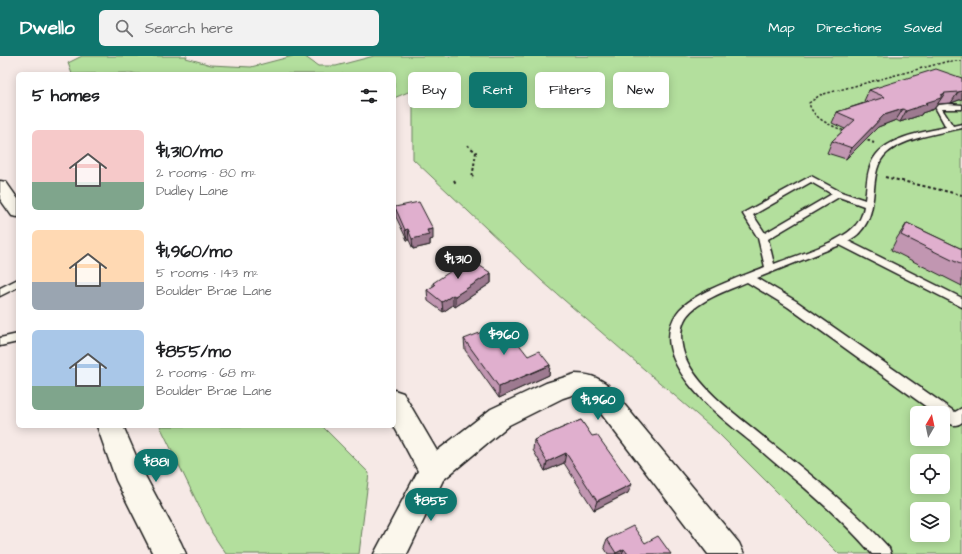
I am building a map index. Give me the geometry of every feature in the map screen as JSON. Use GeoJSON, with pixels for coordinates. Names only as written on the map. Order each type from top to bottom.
{"type":"FeatureCollection","features":[{"type":"Feature","properties":{"kind":"street"},"geometry":{"type":"LineString","coordinates":[[0,186],[16,209]]}},
{"type":"Feature","properties":{"kind":"street"},"geometry":{"type":"LineString","coordinates":[[390,554],[433,471],[500,417],[555,390],[576,384],[587,384],[599,392],[728,554]]}},
{"type":"Feature","properties":{"kind":"street"},"geometry":{"type":"LineString","coordinates":[[396,405],[433,471]]}},
{"type":"Feature","properties":{"kind":"street"},"geometry":{"type":"LineString","coordinates":[[111,428],[131,480],[170,554]]}},
{"type":"Feature","properties":{"kind":"lane"},"geometry":{"type":"LineString","coordinates":[[883,554],[855,523],[708,398],[686,372],[676,345],[676,330],[681,316],[694,304],[712,294],[770,268],[840,241],[856,233],[865,219],[877,160],[888,149],[903,142],[956,127],[938,107],[962,107]]}},
{"type":"Feature","properties":{"kind":"lane"},"geometry":{"type":"LineString","coordinates":[[770,268],[763,238],[748,214],[811,179],[838,194],[869,205]]}},
{"type":"Feature","properties":{"kind":"lane"},"geometry":{"type":"LineString","coordinates":[[763,238],[838,194]]}},
{"type":"Feature","properties":{"kind":"lane"},"geometry":{"type":"LineString","coordinates":[[840,241],[962,303]]}},
{"type":"Feature","properties":{"kind":"lane"},"geometry":{"type":"LineString","coordinates":[[748,278],[792,304],[865,357],[895,376],[954,420],[962,414]]}},
{"type":"Feature","properties":{"kind":"lane"},"geometry":{"type":"LineString","coordinates":[[0,292],[16,284]]}},
{"type":"Feature","properties":{"kind":"lane"},"geometry":{"type":"LineString","coordinates":[[0,342],[16,338]]}},
{"type":"Feature","properties":{"kind":"path"},"geometry":{"type":"LineString","coordinates":[[848,132],[822,120],[811,111],[809,103],[820,94],[949,61],[962,61]]}},
{"type":"Feature","properties":{"kind":"path"},"geometry":{"type":"LineString","coordinates":[[861,138],[888,149]]}},
{"type":"Feature","properties":{"kind":"path"},"geometry":{"type":"LineString","coordinates":[[467,145],[476,152],[472,179]]}},
{"type":"Feature","properties":{"kind":"path"},"geometry":{"type":"LineString","coordinates":[[873,174],[962,195]]}},
{"type":"Feature","properties":{"kind":"path"},"geometry":{"type":"LineString","coordinates":[[454,180],[456,184]]}},
{"type":"Feature","properties":{"kind":"green space"},"geometry":{"type":"Polygon","coordinates":[[[82,56],[187,56],[186,58],[211,65],[251,67],[293,56],[304,56],[318,66],[336,66],[374,56],[962,56],[962,554],[839,554],[718,433],[542,281],[413,159],[413,108],[461,108],[461,72],[408,72],[408,92],[396,97],[396,72],[71,72],[68,63],[82,56]]]}},
{"type":"Feature","properties":{"kind":"green space"},"geometry":{"type":"Polygon","coordinates":[[[161,428],[324,428],[369,473],[359,554],[226,554],[212,533],[161,428]]]}},
{"type":"Feature","properties":{"kind":"building"},"geometry":{"type":"Polygon","coordinates":[[[936,69],[962,78],[962,91],[945,93],[941,95],[941,98],[925,103],[927,104],[906,111],[903,109],[884,115],[852,148],[832,141],[855,120],[837,112],[885,97],[869,90],[936,69]]]}},
{"type":"Feature","properties":{"kind":"building"},"geometry":{"type":"Polygon","coordinates":[[[419,202],[433,229],[427,230],[429,235],[412,239],[408,229],[405,230],[396,207],[419,202]]]}},
{"type":"Feature","properties":{"kind":"building"},"geometry":{"type":"Polygon","coordinates":[[[907,223],[962,249],[962,265],[901,235],[907,223]]]}},
{"type":"Feature","properties":{"kind":"building"},"geometry":{"type":"Polygon","coordinates":[[[469,259],[491,273],[455,296],[453,295],[442,302],[427,290],[435,285],[433,283],[469,259]]]}},
{"type":"Feature","properties":{"kind":"building"},"geometry":{"type":"Polygon","coordinates":[[[503,324],[528,356],[539,351],[550,365],[499,387],[464,339],[503,324]]]}},
{"type":"Feature","properties":{"kind":"building"},"geometry":{"type":"Polygon","coordinates":[[[581,420],[592,436],[597,435],[632,484],[597,501],[566,453],[547,462],[534,440],[581,420]]]}},
{"type":"Feature","properties":{"kind":"building"},"geometry":{"type":"Polygon","coordinates":[[[633,526],[645,543],[658,536],[671,554],[628,554],[624,549],[616,553],[607,539],[633,526]]]}}]}
